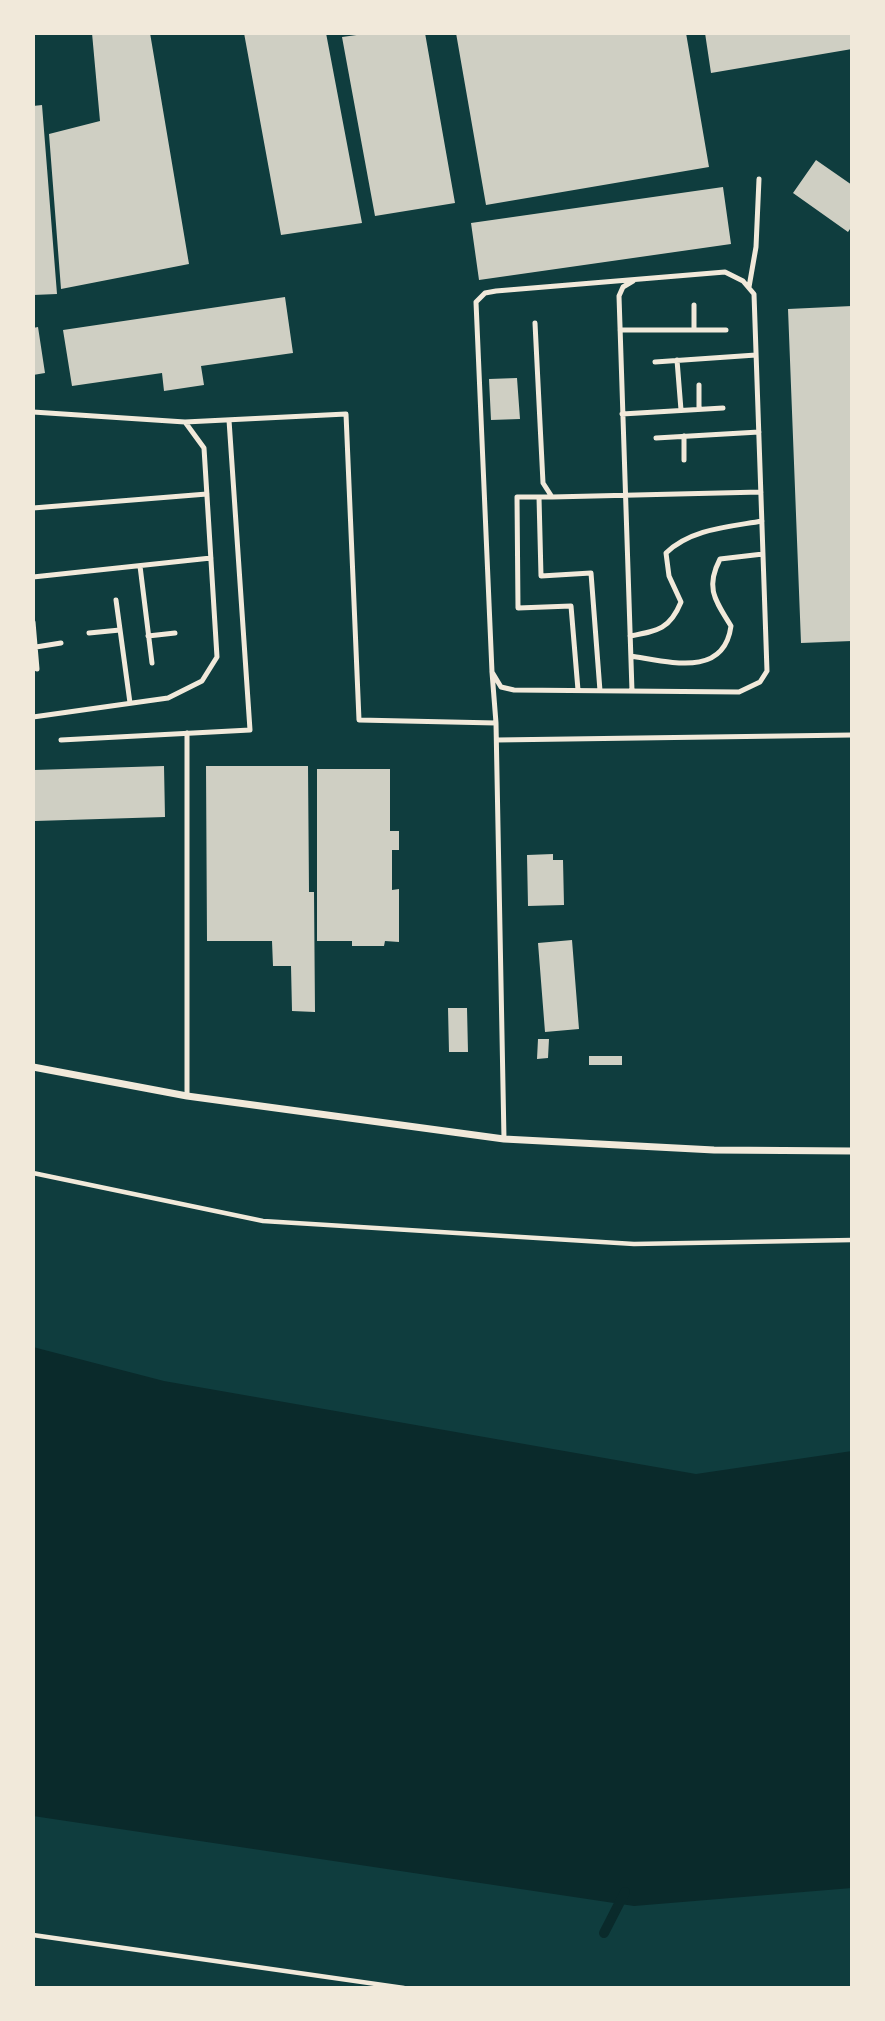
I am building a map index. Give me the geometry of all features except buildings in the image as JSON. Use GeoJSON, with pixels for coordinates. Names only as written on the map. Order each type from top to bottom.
{"type":"FeatureCollection","features":[{"type":"Feature","properties":{"kind":"street"},"geometry":{"type":"LineString","coordinates":[[33,1067],[187,1096],[503,1139],[714,1150],[852,1151]]}},
{"type":"Feature","properties":{"kind":"lane"},"geometry":{"type":"LineString","coordinates":[[749,288],[756,247],[759,179]]}},
{"type":"Feature","properties":{"kind":"lane"},"geometry":{"type":"LineString","coordinates":[[492,672],[501,687],[514,690],[739,692],[761,682],[767,671],[754,294],[743,281],[725,272],[635,279],[496,291],[485,293],[476,302],[492,672],[497,740],[503,1139]]}},
{"type":"Feature","properties":{"kind":"lane"},"geometry":{"type":"LineString","coordinates":[[632,691],[619,296],[623,287],[635,279]]}},
{"type":"Feature","properties":{"kind":"lane"},"geometry":{"type":"LineString","coordinates":[[694,305],[694,330]]}},
{"type":"Feature","properties":{"kind":"lane"},"geometry":{"type":"LineString","coordinates":[[535,323],[543,483],[552,497]]}},
{"type":"Feature","properties":{"kind":"lane"},"geometry":{"type":"LineString","coordinates":[[620,330],[726,330]]}},
{"type":"Feature","properties":{"kind":"lane"},"geometry":{"type":"LineString","coordinates":[[655,362],[756,355]]}},
{"type":"Feature","properties":{"kind":"lane"},"geometry":{"type":"LineString","coordinates":[[677,360],[681,410]]}},
{"type":"Feature","properties":{"kind":"lane"},"geometry":{"type":"LineString","coordinates":[[699,386],[699,409]]}},
{"type":"Feature","properties":{"kind":"lane"},"geometry":{"type":"LineString","coordinates":[[622,414],[723,408]]}},
{"type":"Feature","properties":{"kind":"lane"},"geometry":{"type":"LineString","coordinates":[[33,412],[185,422],[346,414],[359,720],[496,723]]}},
{"type":"Feature","properties":{"kind":"lane"},"geometry":{"type":"LineString","coordinates":[[61,740],[250,730],[229,420]]}},
{"type":"Feature","properties":{"kind":"lane"},"geometry":{"type":"LineString","coordinates":[[33,717],[168,698],[202,681],[217,657],[204,449],[185,422]]}},
{"type":"Feature","properties":{"kind":"lane"},"geometry":{"type":"LineString","coordinates":[[656,438],[759,432]]}},
{"type":"Feature","properties":{"kind":"lane"},"geometry":{"type":"LineString","coordinates":[[684,436],[684,460]]}},
{"type":"Feature","properties":{"kind":"lane"},"geometry":{"type":"LineString","coordinates":[[578,691],[572,606],[518,607],[517,497],[761,492]]}},
{"type":"Feature","properties":{"kind":"lane"},"geometry":{"type":"LineString","coordinates":[[33,508],[207,494]]}},
{"type":"Feature","properties":{"kind":"lane"},"geometry":{"type":"LineString","coordinates":[[539,497],[541,576],[591,573],[600,691]]}},
{"type":"Feature","properties":{"kind":"lane"},"geometry":{"type":"LineString","coordinates":[[630,636],[653,632],[673,621],[681,602],[668,576],[666,553],[679,540],[705,531],[762,521]]}},
{"type":"Feature","properties":{"kind":"lane"},"geometry":{"type":"LineString","coordinates":[[631,656],[684,663],[714,658],[728,645],[731,626],[714,598],[712,575],[720,559],[763,554]]}},
{"type":"Feature","properties":{"kind":"lane"},"geometry":{"type":"LineString","coordinates":[[33,577],[211,558]]}},
{"type":"Feature","properties":{"kind":"lane"},"geometry":{"type":"LineString","coordinates":[[140,566],[152,663]]}},
{"type":"Feature","properties":{"kind":"lane"},"geometry":{"type":"LineString","coordinates":[[116,600],[130,703]]}},
{"type":"Feature","properties":{"kind":"lane"},"geometry":{"type":"LineString","coordinates":[[33,622],[37,669]]}},
{"type":"Feature","properties":{"kind":"lane"},"geometry":{"type":"LineString","coordinates":[[89,633],[120,630]]}},
{"type":"Feature","properties":{"kind":"lane"},"geometry":{"type":"LineString","coordinates":[[148,636],[175,633]]}},
{"type":"Feature","properties":{"kind":"lane"},"geometry":{"type":"LineString","coordinates":[[36,647],[61,643]]}},
{"type":"Feature","properties":{"kind":"lane"},"geometry":{"type":"LineString","coordinates":[[187,733],[187,1096]]}},
{"type":"Feature","properties":{"kind":"lane"},"geometry":{"type":"LineString","coordinates":[[497,740],[852,735]]}},
{"type":"Feature","properties":{"kind":"path"},"geometry":{"type":"LineString","coordinates":[[33,1173],[263,1221],[634,1244],[852,1240]]}},
{"type":"Feature","properties":{"kind":"path"},"geometry":{"type":"LineString","coordinates":[[33,1935],[404,1988]]}},
{"type":"Feature","properties":{"kind":"water"},"geometry":{"type":"Polygon","coordinates":[[[33,1347],[164,1381],[696,1474],[852,1451],[852,1888],[634,1906],[33,1816],[33,1347]]]}},
{"type":"Feature","properties":{"kind":"waterway"},"geometry":{"type":"LineString","coordinates":[[604,1933],[625,1892]]}}]}
